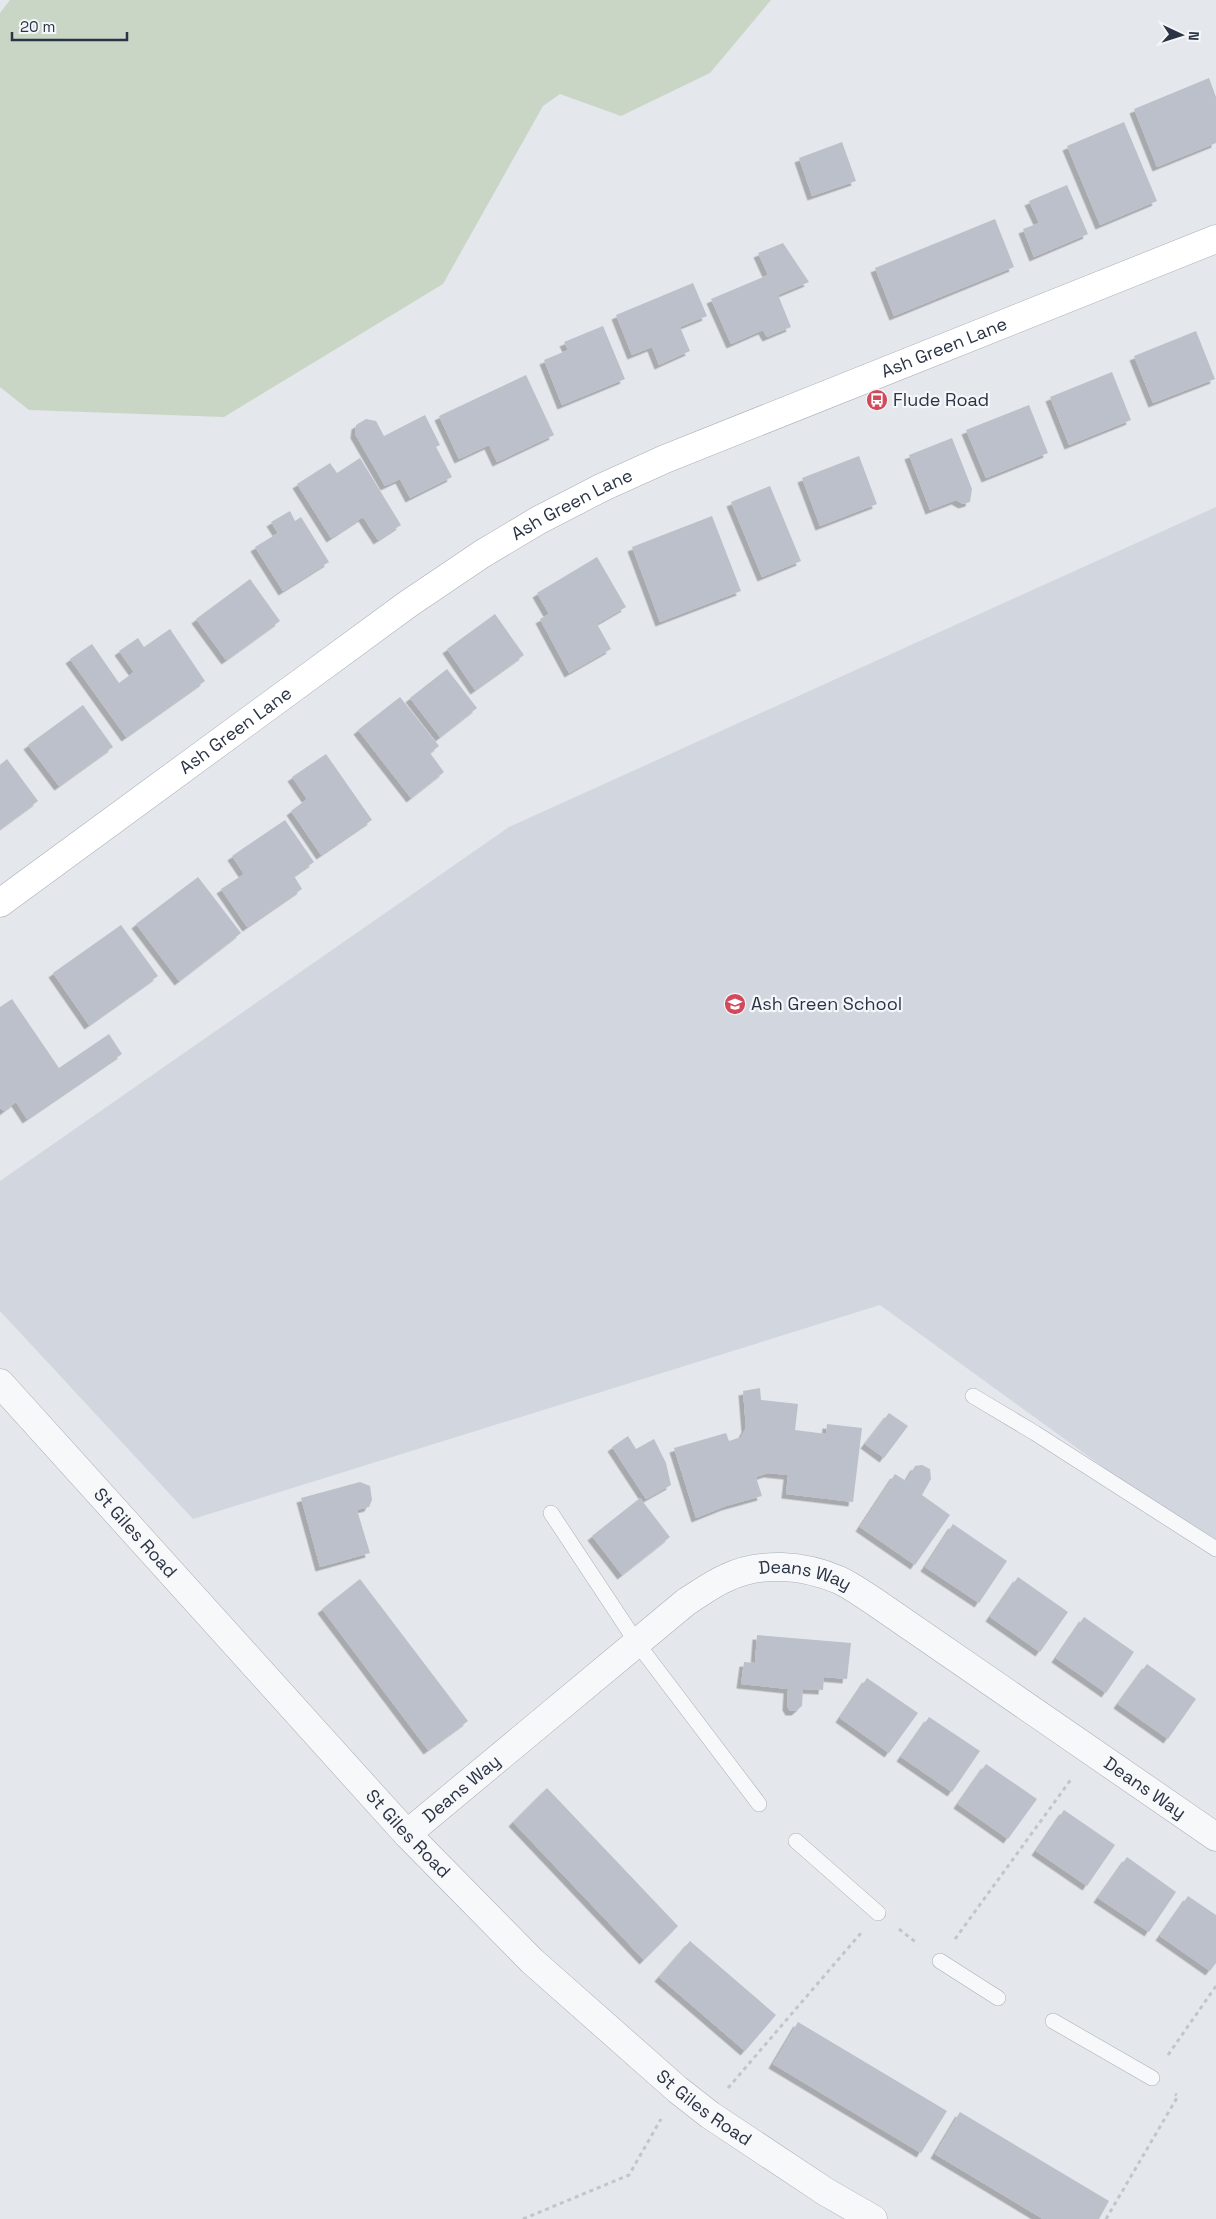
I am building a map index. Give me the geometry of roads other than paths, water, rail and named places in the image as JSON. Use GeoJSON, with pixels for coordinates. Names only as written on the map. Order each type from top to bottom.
{"type":"FeatureCollection","features":[{"type":"Feature","properties":{"kind":"street","name":"Ash Green Lane"},"geometry":{"type":"LineString","coordinates":[[0,903],[408,604],[482,554],[539,520],[603,486],[665,459],[1216,239]]}},
{"type":"Feature","properties":{"kind":"street","name":"St Giles Road"},"geometry":{"type":"LineString","coordinates":[[0,1384],[407,1834],[532,1961],[678,2090],[710,2115],[826,2192],[873,2219]]}},
{"type":"Feature","properties":{"kind":"street","name":"Deans Way"},"geometry":{"type":"LineString","coordinates":[[407,1834],[686,1602],[726,1577],[757,1568],[808,1569],[840,1581],[872,1600],[1216,1837]]}},
{"type":"Feature","properties":{"kind":"lane"},"geometry":{"type":"LineString","coordinates":[[974,1396],[1216,1549]]}},
{"type":"Feature","properties":{"kind":"lane"},"geometry":{"type":"LineString","coordinates":[[551,1513],[637,1643],[759,1804]]}},
{"type":"Feature","properties":{"kind":"lane"},"geometry":{"type":"LineString","coordinates":[[796,1841],[878,1913]]}},
{"type":"Feature","properties":{"kind":"lane"},"geometry":{"type":"LineString","coordinates":[[940,1961],[998,1998]]}},
{"type":"Feature","properties":{"kind":"lane"},"geometry":{"type":"LineString","coordinates":[[1053,2021],[1152,2078]]}},
{"type":"Feature","properties":{"kind":"place","name":"Flude Road"},"geometry":{"type":"Point","coordinates":[877,400]}},
{"type":"Feature","properties":{"kind":"place","name":"Ash Green School"},"geometry":{"type":"Point","coordinates":[735,1004]}}]}
